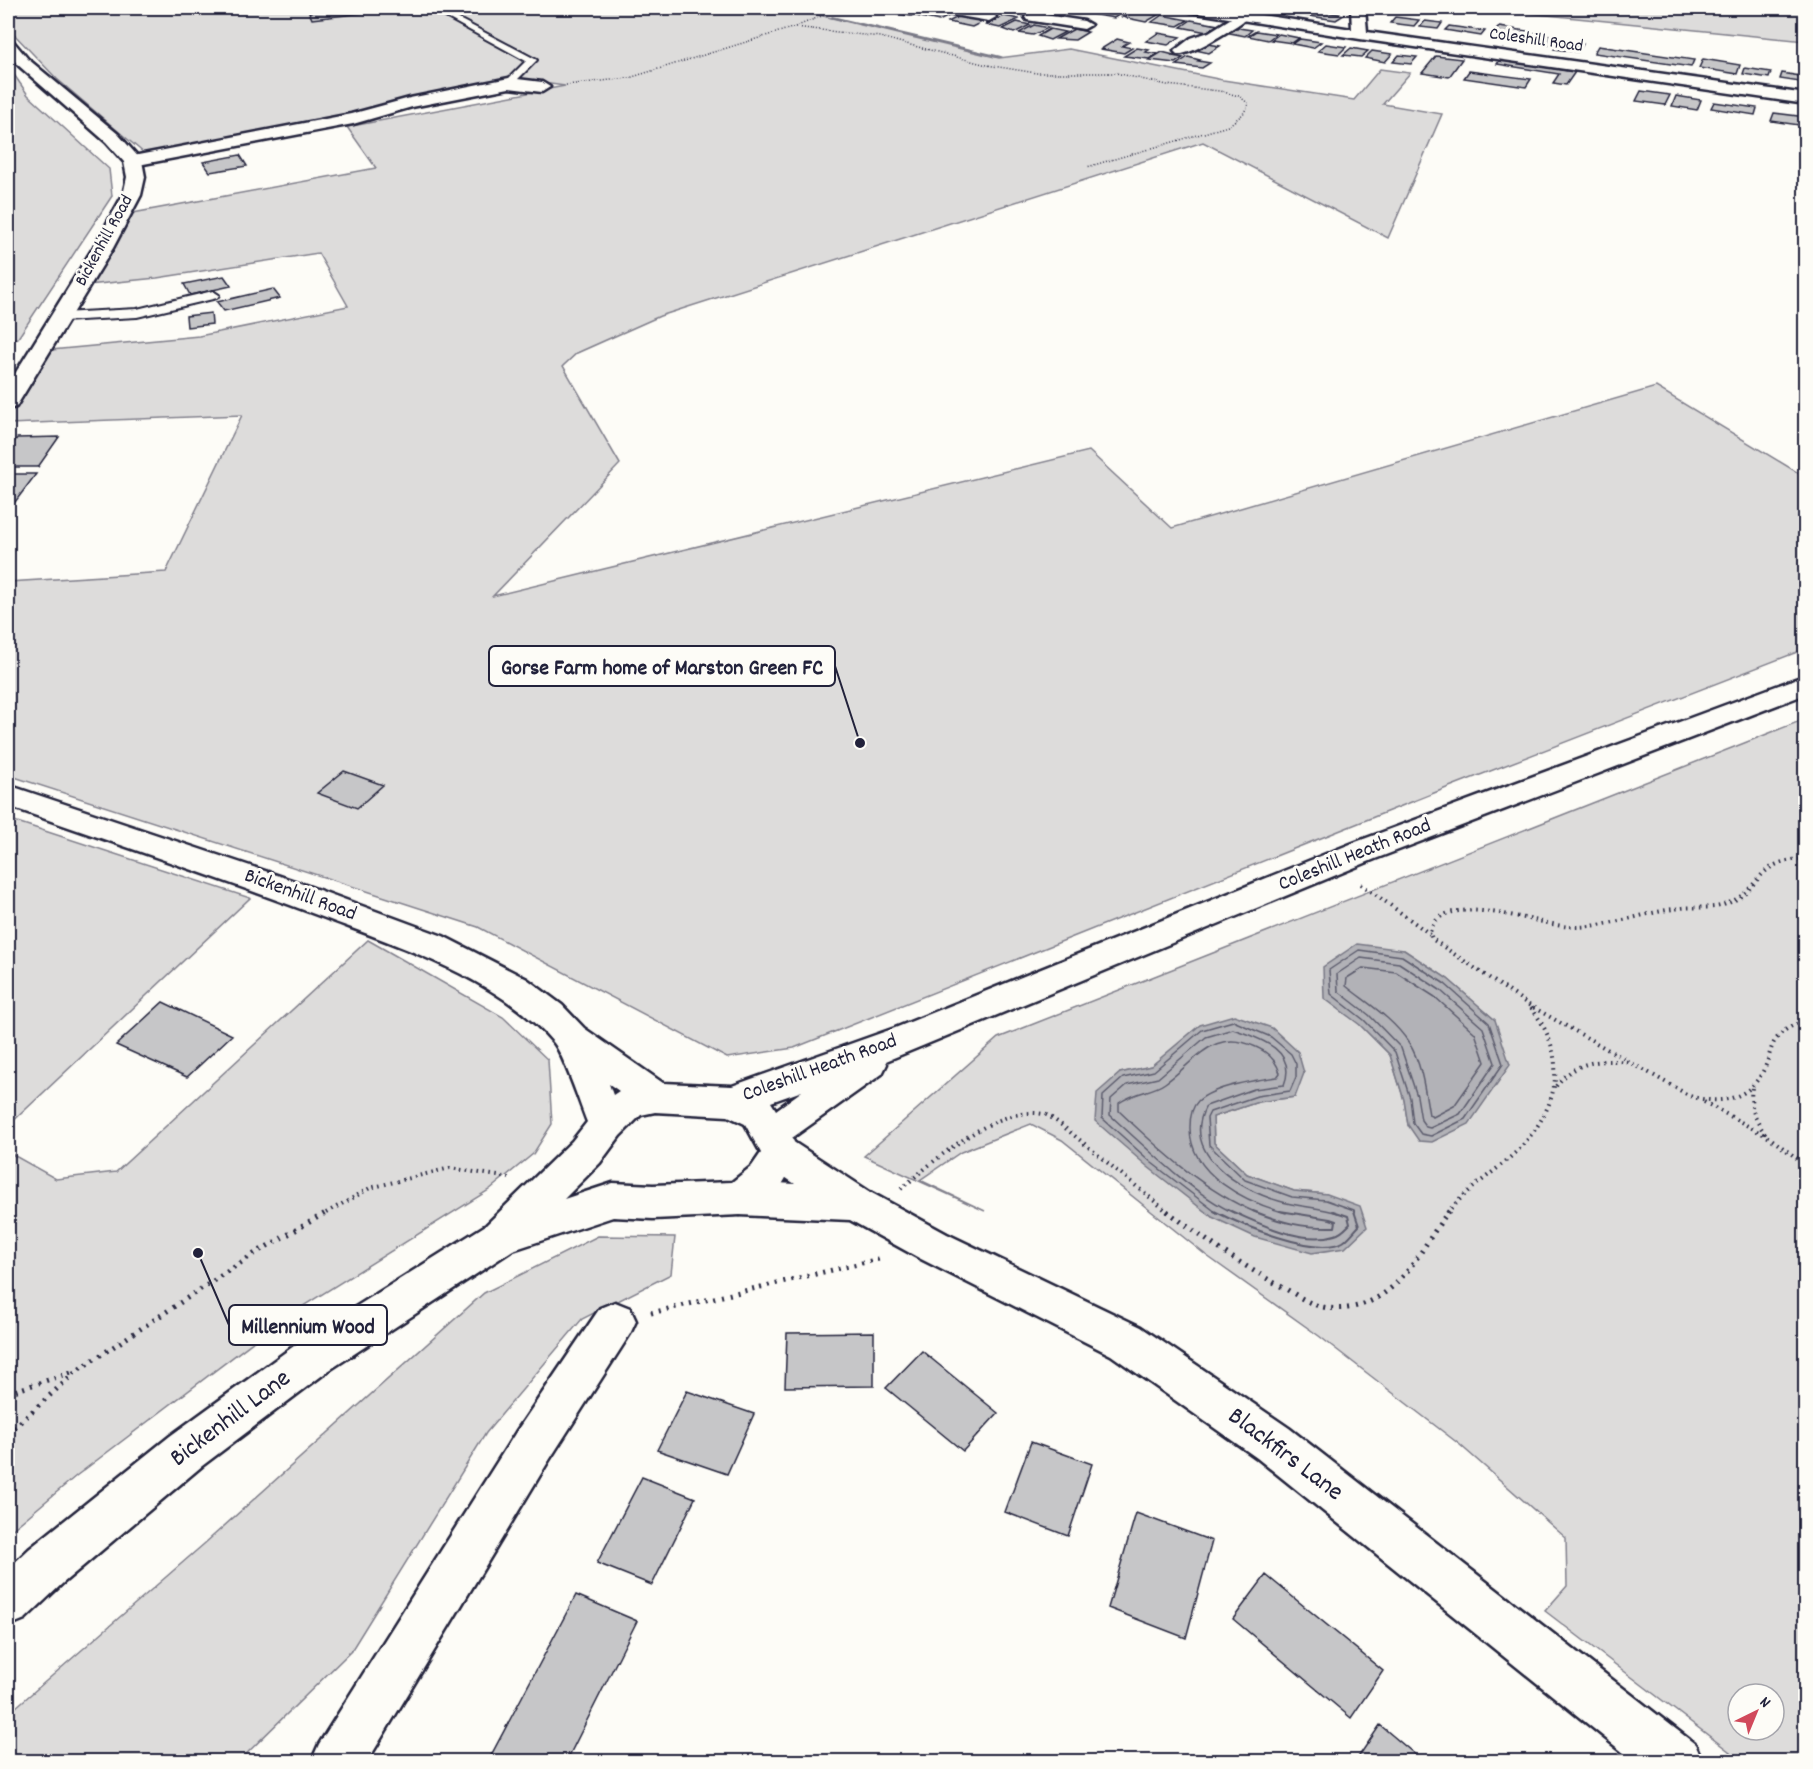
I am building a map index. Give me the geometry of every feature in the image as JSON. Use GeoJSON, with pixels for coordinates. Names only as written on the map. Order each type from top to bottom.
{"type":"FeatureCollection","features":[{"type":"Feature","properties":{"kind":"street"},"geometry":{"type":"LineString","coordinates":[[936,8],[988,17]]}},
{"type":"Feature","properties":{"kind":"street","name":"Coleshill Road"},"geometry":{"type":"LineString","coordinates":[[1191,8],[1360,35],[1806,99]]}},
{"type":"Feature","properties":{"kind":"street"},"geometry":{"type":"LineString","coordinates":[[1358,8],[1360,35]]}},
{"type":"Feature","properties":{"kind":"street"},"geometry":{"type":"LineString","coordinates":[[1182,51],[1196,41],[1214,35],[1241,16]]}},
{"type":"Feature","properties":{"kind":"street"},"geometry":{"type":"LineString","coordinates":[[1032,17],[1063,22],[1083,19]]}},
{"type":"Feature","properties":{"kind":"street"},"geometry":{"type":"LineString","coordinates":[[8,44],[23,62],[112,138],[133,161],[353,119],[509,83],[536,87]]}},
{"type":"Feature","properties":{"kind":"street"},"geometry":{"type":"LineString","coordinates":[[1163,48],[1205,55]]}},
{"type":"Feature","properties":{"kind":"street"},"geometry":{"type":"LineString","coordinates":[[353,119],[397,114],[536,87]]}},
{"type":"Feature","properties":{"kind":"street","name":"Bickenhill Road"},"geometry":{"type":"LineString","coordinates":[[8,402],[62,317],[132,195],[136,177],[133,161]]}},
{"type":"Feature","properties":{"kind":"street","name":"Coleshill Heath Road"},"geometry":{"type":"LineString","coordinates":[[733,1101],[908,1038],[1334,864],[1806,684]]}},
{"type":"Feature","properties":{"kind":"street","name":"Bickenhill Road"},"geometry":{"type":"LineString","coordinates":[[8,795],[280,888],[431,945],[515,988],[549,1015],[571,1038],[656,1097]]}},
{"type":"Feature","properties":{"kind":"street","name":"Bickenhill Road"},"geometry":{"type":"LineString","coordinates":[[571,1038],[596,1139]]}},
{"type":"Feature","properties":{"kind":"street","name":"Coleshill Heath Road"},"geometry":{"type":"LineString","coordinates":[[776,1143],[908,1038]]}},
{"type":"Feature","properties":{"kind":"street"},"geometry":{"type":"LineString","coordinates":[[656,1097],[733,1101],[758,1113],[776,1143],[766,1177],[740,1198],[653,1202],[613,1200],[593,1178],[596,1139],[629,1103],[656,1097]]}},
{"type":"Feature","properties":{"kind":"street","name":"Bickenhill Lane"},"geometry":{"type":"LineString","coordinates":[[8,1602],[46,1566],[186,1451],[313,1357],[500,1236],[596,1139]]}},
{"type":"Feature","properties":{"kind":"street","name":"Blackfirs Lane"},"geometry":{"type":"LineString","coordinates":[[776,1143],[865,1209],[933,1246],[1136,1348],[1273,1443],[1677,1761]]}},
{"type":"Feature","properties":{"kind":"street","name":"Blackfirs Lane"},"geometry":{"type":"LineString","coordinates":[[740,1198],[865,1209]]}},
{"type":"Feature","properties":{"kind":"street","name":"Bickenhill Lane"},"geometry":{"type":"LineString","coordinates":[[500,1236],[613,1200]]}},
{"type":"Feature","properties":{"kind":"street"},"geometry":{"type":"LineString","coordinates":[[337,1761],[520,1443],[615,1321]]}},
{"type":"Feature","properties":{"kind":"lane"},"geometry":{"type":"LineString","coordinates":[[433,8],[532,60],[509,83]]}},
{"type":"Feature","properties":{"kind":"lane"},"geometry":{"type":"LineString","coordinates":[[62,317],[137,313],[216,300]]}},
{"type":"Feature","properties":{"kind":"path"},"geometry":{"type":"LineString","coordinates":[[536,87],[629,78],[795,27],[841,8]]}},
{"type":"Feature","properties":{"kind":"path"},"geometry":{"type":"LineString","coordinates":[[795,27],[890,39],[987,65],[1036,73],[1116,73],[1167,85],[1219,91],[1239,96],[1248,104],[1243,114],[1228,126],[1087,166]]}},
{"type":"Feature","properties":{"kind":"path"},"geometry":{"type":"LineString","coordinates":[[1430,934],[1432,926],[1443,917],[1476,910],[1495,911],[1543,923],[1571,927],[1681,908],[1716,906],[1730,903],[1773,864],[1786,860],[1806,859]]}},
{"type":"Feature","properties":{"kind":"path"},"geometry":{"type":"LineString","coordinates":[[1334,864],[1430,934],[1432,939],[1530,1005],[1770,1138],[1806,1166]]}},
{"type":"Feature","properties":{"kind":"path"},"geometry":{"type":"LineString","coordinates":[[1530,1005],[1547,1030],[1554,1054],[1556,1087]]}},
{"type":"Feature","properties":{"kind":"path"},"geometry":{"type":"LineString","coordinates":[[1703,1101],[1726,1102],[1743,1095],[1752,1088],[1764,1070],[1778,1036],[1786,1028],[1806,1020]]}},
{"type":"Feature","properties":{"kind":"path"},"geometry":{"type":"LineString","coordinates":[[865,1209],[991,1125],[1017,1114],[1043,1114],[1059,1123],[1175,1220],[1223,1253],[1307,1301],[1325,1308],[1349,1308],[1375,1301],[1403,1277],[1459,1199],[1523,1144],[1543,1116],[1556,1087],[1569,1070],[1595,1060],[1631,1063]]}},
{"type":"Feature","properties":{"kind":"path"},"geometry":{"type":"LineString","coordinates":[[1752,1088],[1750,1100],[1753,1115],[1770,1138]]}},
{"type":"Feature","properties":{"kind":"path"},"geometry":{"type":"LineString","coordinates":[[8,1433],[78,1370],[257,1252],[370,1188],[450,1168],[520,1179]]}},
{"type":"Feature","properties":{"kind":"path"},"geometry":{"type":"LineString","coordinates":[[615,1321],[933,1246]]}},
{"type":"Feature","properties":{"kind":"path"},"geometry":{"type":"LineString","coordinates":[[8,1393],[78,1370]]}},
{"type":"Feature","properties":{"kind":"shaded area"},"geometry":{"type":"Polygon","coordinates":[[[8,8],[790,8],[999,58],[1069,49],[1223,80],[1354,100],[1380,69],[1410,73],[1383,104],[1442,114],[1388,238],[1203,142],[660,316],[577,353],[563,366],[620,464],[493,596],[1089,451],[1172,528],[1656,387],[1805,477],[1805,649],[1444,789],[794,1048],[727,1058],[478,927],[8,775],[8,582],[166,572],[242,415],[8,424],[8,415],[51,350],[199,336],[348,306],[318,253],[157,278],[87,285],[133,213],[376,168],[347,127],[565,86],[506,78],[377,106],[337,118],[145,154],[57,79],[8,28],[8,8]]]}},
{"type":"Feature","properties":{"kind":"shaded area"},"geometry":{"type":"Polygon","coordinates":[[[1805,8],[1805,41],[1488,9],[1805,8]]]}},
{"type":"Feature","properties":{"kind":"shaded area"},"geometry":{"type":"Polygon","coordinates":[[[8,66],[28,95],[109,169],[112,196],[18,338],[8,339],[8,66]]]}},
{"type":"Feature","properties":{"kind":"shaded area"},"geometry":{"type":"Polygon","coordinates":[[[1805,719],[1805,1761],[1742,1761],[1545,1611],[1567,1586],[1566,1538],[1459,1444],[1319,1336],[1207,1256],[1062,1140],[1031,1124],[961,1152],[920,1180],[985,1211],[864,1156],[998,1038],[1805,719]],[[1404,950],[1360,1025],[1390,1055],[1404,1100],[1408,1125],[1495,1020],[1448,979],[1404,950]],[[1151,1066],[1120,1073],[1212,1217],[1327,1194],[1294,1191],[1247,1174],[1214,1143],[1213,1117],[1258,1102],[1295,1097],[1151,1066]]]}},
{"type":"Feature","properties":{"kind":"shaded area"},"geometry":{"type":"Polygon","coordinates":[[[8,819],[250,898],[8,1126],[8,819]]]}},
{"type":"Feature","properties":{"kind":"shaded area"},"geometry":{"type":"Polygon","coordinates":[[[368,940],[503,1017],[548,1060],[552,1124],[533,1154],[489,1190],[287,1316],[76,1476],[8,1533],[8,1152],[56,1179],[116,1172],[368,940]]]}},
{"type":"Feature","properties":{"kind":"shaded area"},"geometry":{"type":"Polygon","coordinates":[[[598,1236],[675,1237],[671,1274],[582,1319],[486,1433],[351,1651],[239,1761],[8,1761],[8,1714],[204,1544],[484,1293],[598,1236]]]}},
{"type":"Feature","properties":{"kind":"water"},"geometry":{"type":"Polygon","coordinates":[[[1357,944],[1404,950],[1448,979],[1495,1020],[1510,1065],[1469,1124],[1432,1142],[1419,1141],[1408,1125],[1404,1100],[1390,1055],[1360,1025],[1324,998],[1323,967],[1357,944]]]}},
{"type":"Feature","properties":{"kind":"water"},"geometry":{"type":"Polygon","coordinates":[[[1234,1015],[1272,1028],[1298,1052],[1304,1073],[1295,1097],[1258,1102],[1213,1117],[1214,1143],[1247,1174],[1294,1191],[1327,1194],[1360,1206],[1367,1227],[1345,1248],[1312,1253],[1255,1237],[1212,1217],[1148,1167],[1095,1121],[1097,1093],[1120,1073],[1151,1066],[1200,1025],[1234,1015]]]}},
{"type":"Feature","properties":{"kind":"building"},"geometry":{"type":"Polygon","coordinates":[[[362,8],[365,13],[312,19],[309,12],[362,8]]]}},
{"type":"Feature","properties":{"kind":"building"},"geometry":{"type":"Polygon","coordinates":[[[897,8],[926,9],[911,16],[888,12],[897,8]]]}},
{"type":"Feature","properties":{"kind":"building"},"geometry":{"type":"Polygon","coordinates":[[[1101,8],[1125,11],[1114,18],[1091,14],[1101,8]]]}},
{"type":"Feature","properties":{"kind":"building"},"geometry":{"type":"Polygon","coordinates":[[[1255,8],[1294,8],[1287,13],[1255,8]]]}},
{"type":"Feature","properties":{"kind":"building"},"geometry":{"type":"Polygon","coordinates":[[[1305,8],[1323,9],[1320,11],[1344,15],[1336,20],[1296,14],[1305,8]]]}},
{"type":"Feature","properties":{"kind":"building"},"geometry":{"type":"Polygon","coordinates":[[[930,9],[953,14],[939,21],[916,16],[930,9]]]}},
{"type":"Feature","properties":{"kind":"building"},"geometry":{"type":"Polygon","coordinates":[[[1134,11],[1158,15],[1146,22],[1122,17],[1134,11]]]}},
{"type":"Feature","properties":{"kind":"building"},"geometry":{"type":"Polygon","coordinates":[[[962,15],[986,20],[972,27],[948,22],[962,15]]]}},
{"type":"Feature","properties":{"kind":"building"},"geometry":{"type":"Polygon","coordinates":[[[1162,15],[1188,20],[1178,26],[1152,22],[1162,15]]]}},
{"type":"Feature","properties":{"kind":"building"},"geometry":{"type":"Polygon","coordinates":[[[1004,16],[1019,19],[1000,28],[986,25],[1004,16]]]}},
{"type":"Feature","properties":{"kind":"building"},"geometry":{"type":"Polygon","coordinates":[[[1395,17],[1419,20],[1414,26],[1390,23],[1395,17]]]}},
{"type":"Feature","properties":{"kind":"building"},"geometry":{"type":"Polygon","coordinates":[[[1191,20],[1218,25],[1207,32],[1181,27],[1191,20]]]}},
{"type":"Feature","properties":{"kind":"building"},"geometry":{"type":"Polygon","coordinates":[[[1425,21],[1442,23],[1438,29],[1420,27],[1425,21]]]}},
{"type":"Feature","properties":{"kind":"building"},"geometry":{"type":"Polygon","coordinates":[[[1017,22],[1030,25],[1014,33],[1003,29],[1017,22]]]}},
{"type":"Feature","properties":{"kind":"building"},"geometry":{"type":"Polygon","coordinates":[[[1034,25],[1048,28],[1033,35],[1019,33],[1034,25]]]}},
{"type":"Feature","properties":{"kind":"building"},"geometry":{"type":"Polygon","coordinates":[[[1449,26],[1485,31],[1481,36],[1445,30],[1449,26]]]}},
{"type":"Feature","properties":{"kind":"building"},"geometry":{"type":"Polygon","coordinates":[[[1232,27],[1252,30],[1245,36],[1225,32],[1232,27]]]}},
{"type":"Feature","properties":{"kind":"building"},"geometry":{"type":"Polygon","coordinates":[[[1499,27],[1527,31],[1519,40],[1491,36],[1499,27]]]}},
{"type":"Feature","properties":{"kind":"building"},"geometry":{"type":"Polygon","coordinates":[[[1050,29],[1065,32],[1050,40],[1038,36],[1050,29]]]}},
{"type":"Feature","properties":{"kind":"building"},"geometry":{"type":"Polygon","coordinates":[[[1074,29],[1088,32],[1075,40],[1056,39],[1074,29]]]}},
{"type":"Feature","properties":{"kind":"building"},"geometry":{"type":"Polygon","coordinates":[[[1256,31],[1276,34],[1268,40],[1248,36],[1256,31]]]}},
{"type":"Feature","properties":{"kind":"building"},"geometry":{"type":"Polygon","coordinates":[[[1158,33],[1180,37],[1168,45],[1146,41],[1158,33]]]}},
{"type":"Feature","properties":{"kind":"building"},"geometry":{"type":"Polygon","coordinates":[[[1534,33],[1555,36],[1549,45],[1528,42],[1534,33]]]}},
{"type":"Feature","properties":{"kind":"building"},"geometry":{"type":"Polygon","coordinates":[[[1279,34],[1299,38],[1292,43],[1271,40],[1279,34]]]}},
{"type":"Feature","properties":{"kind":"building"},"geometry":{"type":"Polygon","coordinates":[[[1117,39],[1129,42],[1122,46],[1132,48],[1124,53],[1101,49],[1117,39]]]}},
{"type":"Feature","properties":{"kind":"building"},"geometry":{"type":"Polygon","coordinates":[[[1300,39],[1321,42],[1313,48],[1293,44],[1300,39]]]}},
{"type":"Feature","properties":{"kind":"building"},"geometry":{"type":"Polygon","coordinates":[[[1560,40],[1583,44],[1578,52],[1554,49],[1560,40]]]}},
{"type":"Feature","properties":{"kind":"building"},"geometry":{"type":"Polygon","coordinates":[[[1202,43],[1220,46],[1209,53],[1191,49],[1202,43]]]}},
{"type":"Feature","properties":{"kind":"building"},"geometry":{"type":"Polygon","coordinates":[[[1326,44],[1346,47],[1339,54],[1318,51],[1326,44]]]}},
{"type":"Feature","properties":{"kind":"building"},"geometry":{"type":"Polygon","coordinates":[[[1598,46],[1694,60],[1691,67],[1594,53],[1598,46]]]}},
{"type":"Feature","properties":{"kind":"building"},"geometry":{"type":"Polygon","coordinates":[[[1137,48],[1158,54],[1149,59],[1124,56],[1137,48]]]}},
{"type":"Feature","properties":{"kind":"building"},"geometry":{"type":"Polygon","coordinates":[[[1351,48],[1368,51],[1361,57],[1343,55],[1351,48]]]}},
{"type":"Feature","properties":{"kind":"building"},"geometry":{"type":"Polygon","coordinates":[[[1372,51],[1392,54],[1385,62],[1365,58],[1372,51]]]}},
{"type":"Feature","properties":{"kind":"building"},"geometry":{"type":"Polygon","coordinates":[[[1162,52],[1183,58],[1175,63],[1149,60],[1162,52]]]}},
{"type":"Feature","properties":{"kind":"building"},"geometry":{"type":"Polygon","coordinates":[[[1399,55],[1417,57],[1411,64],[1393,62],[1399,55]]]}},
{"type":"Feature","properties":{"kind":"building"},"geometry":{"type":"Polygon","coordinates":[[[1436,56],[1462,59],[1449,77],[1422,73],[1436,56]]]}},
{"type":"Feature","properties":{"kind":"building"},"geometry":{"type":"Polygon","coordinates":[[[1188,57],[1210,63],[1202,68],[1176,65],[1188,57]]]}},
{"type":"Feature","properties":{"kind":"building"},"geometry":{"type":"Polygon","coordinates":[[[1703,59],[1740,65],[1737,74],[1699,68],[1703,59]]]}},
{"type":"Feature","properties":{"kind":"building"},"geometry":{"type":"Polygon","coordinates":[[[1500,60],[1575,72],[1566,85],[1553,83],[1559,74],[1497,64],[1500,60]]]}},
{"type":"Feature","properties":{"kind":"building"},"geometry":{"type":"Polygon","coordinates":[[[1745,68],[1771,72],[1769,78],[1743,74],[1745,68]]]}},
{"type":"Feature","properties":{"kind":"building"},"geometry":{"type":"Polygon","coordinates":[[[1469,71],[1531,79],[1526,87],[1464,78],[1469,71]]]}},
{"type":"Feature","properties":{"kind":"building"},"geometry":{"type":"Polygon","coordinates":[[[1782,73],[1806,77],[1806,83],[1780,79],[1782,73]]]}},
{"type":"Feature","properties":{"kind":"building"},"geometry":{"type":"Polygon","coordinates":[[[1641,91],[1670,95],[1665,105],[1636,101],[1641,91]]]}},
{"type":"Feature","properties":{"kind":"building"},"geometry":{"type":"Polygon","coordinates":[[[1676,96],[1701,100],[1697,110],[1672,106],[1676,96]]]}},
{"type":"Feature","properties":{"kind":"building"},"geometry":{"type":"Polygon","coordinates":[[[1714,102],[1757,108],[1755,115],[1711,108],[1714,102]]]}},
{"type":"Feature","properties":{"kind":"building"},"geometry":{"type":"Polygon","coordinates":[[[1774,113],[1806,117],[1806,126],[1771,121],[1774,113]]]}},
{"type":"Feature","properties":{"kind":"building"},"geometry":{"type":"Polygon","coordinates":[[[240,155],[247,166],[210,172],[203,162],[240,155]]]}},
{"type":"Feature","properties":{"kind":"building"},"geometry":{"type":"Polygon","coordinates":[[[224,276],[231,286],[190,295],[184,284],[224,276]]]}},
{"type":"Feature","properties":{"kind":"building"},"geometry":{"type":"Polygon","coordinates":[[[273,289],[280,298],[224,311],[217,302],[273,289]]]}},
{"type":"Feature","properties":{"kind":"building"},"geometry":{"type":"Polygon","coordinates":[[[211,313],[212,324],[187,327],[186,316],[211,313]]]}},
{"type":"Feature","properties":{"kind":"building"},"geometry":{"type":"Polygon","coordinates":[[[59,437],[38,467],[8,467],[8,450],[17,438],[59,437]]]}},
{"type":"Feature","properties":{"kind":"building"},"geometry":{"type":"Polygon","coordinates":[[[8,474],[36,474],[15,502],[8,502],[8,474]]]}},
{"type":"Feature","properties":{"kind":"building"},"geometry":{"type":"Polygon","coordinates":[[[344,771],[383,785],[357,808],[317,793],[344,771]]]}},
{"type":"Feature","properties":{"kind":"building"},"geometry":{"type":"Polygon","coordinates":[[[163,1002],[232,1035],[187,1077],[116,1045],[163,1002]]]}},
{"type":"Feature","properties":{"kind":"building"},"geometry":{"type":"Polygon","coordinates":[[[874,1332],[874,1386],[785,1387],[787,1333],[874,1332]]]}},
{"type":"Feature","properties":{"kind":"building"},"geometry":{"type":"Polygon","coordinates":[[[922,1351],[998,1413],[963,1451],[886,1388],[922,1351]]]}},
{"type":"Feature","properties":{"kind":"building"},"geometry":{"type":"Polygon","coordinates":[[[687,1391],[754,1414],[727,1474],[657,1450],[687,1391]]]}},
{"type":"Feature","properties":{"kind":"building"},"geometry":{"type":"Polygon","coordinates":[[[1031,1442],[1092,1464],[1068,1536],[1005,1512],[1031,1442]]]}},
{"type":"Feature","properties":{"kind":"building"},"geometry":{"type":"Polygon","coordinates":[[[642,1477],[695,1498],[652,1585],[597,1563],[642,1477]]]}},
{"type":"Feature","properties":{"kind":"building"},"geometry":{"type":"Polygon","coordinates":[[[1136,1513],[1212,1541],[1186,1638],[1108,1608],[1136,1513]]]}},
{"type":"Feature","properties":{"kind":"building"},"geometry":{"type":"Polygon","coordinates":[[[1266,1575],[1383,1671],[1351,1718],[1233,1619],[1266,1575]]]}},
{"type":"Feature","properties":{"kind":"building"},"geometry":{"type":"Polygon","coordinates":[[[576,1595],[637,1621],[566,1762],[488,1761],[576,1595]]]}},
{"type":"Feature","properties":{"kind":"building"},"geometry":{"type":"Polygon","coordinates":[[[1380,1725],[1424,1762],[1355,1762],[1380,1725]]]}},
{"type":"Feature","properties":{"kind":"waterway"},"geometry":{"type":"LineString","coordinates":[[790,8],[821,15]]}},
{"type":"Feature","properties":{"kind":"waterway"},"geometry":{"type":"LineString","coordinates":[[832,17],[1001,57]]}},
{"type":"Feature","properties":{"kind":"place","name":"Gorse Farm home of Marston Green FC"},"geometry":{"type":"Point","coordinates":[860,743]}},
{"type":"Feature","properties":{"kind":"place","name":"Millennium Wood"},"geometry":{"type":"Point","coordinates":[198,1253]}}]}
